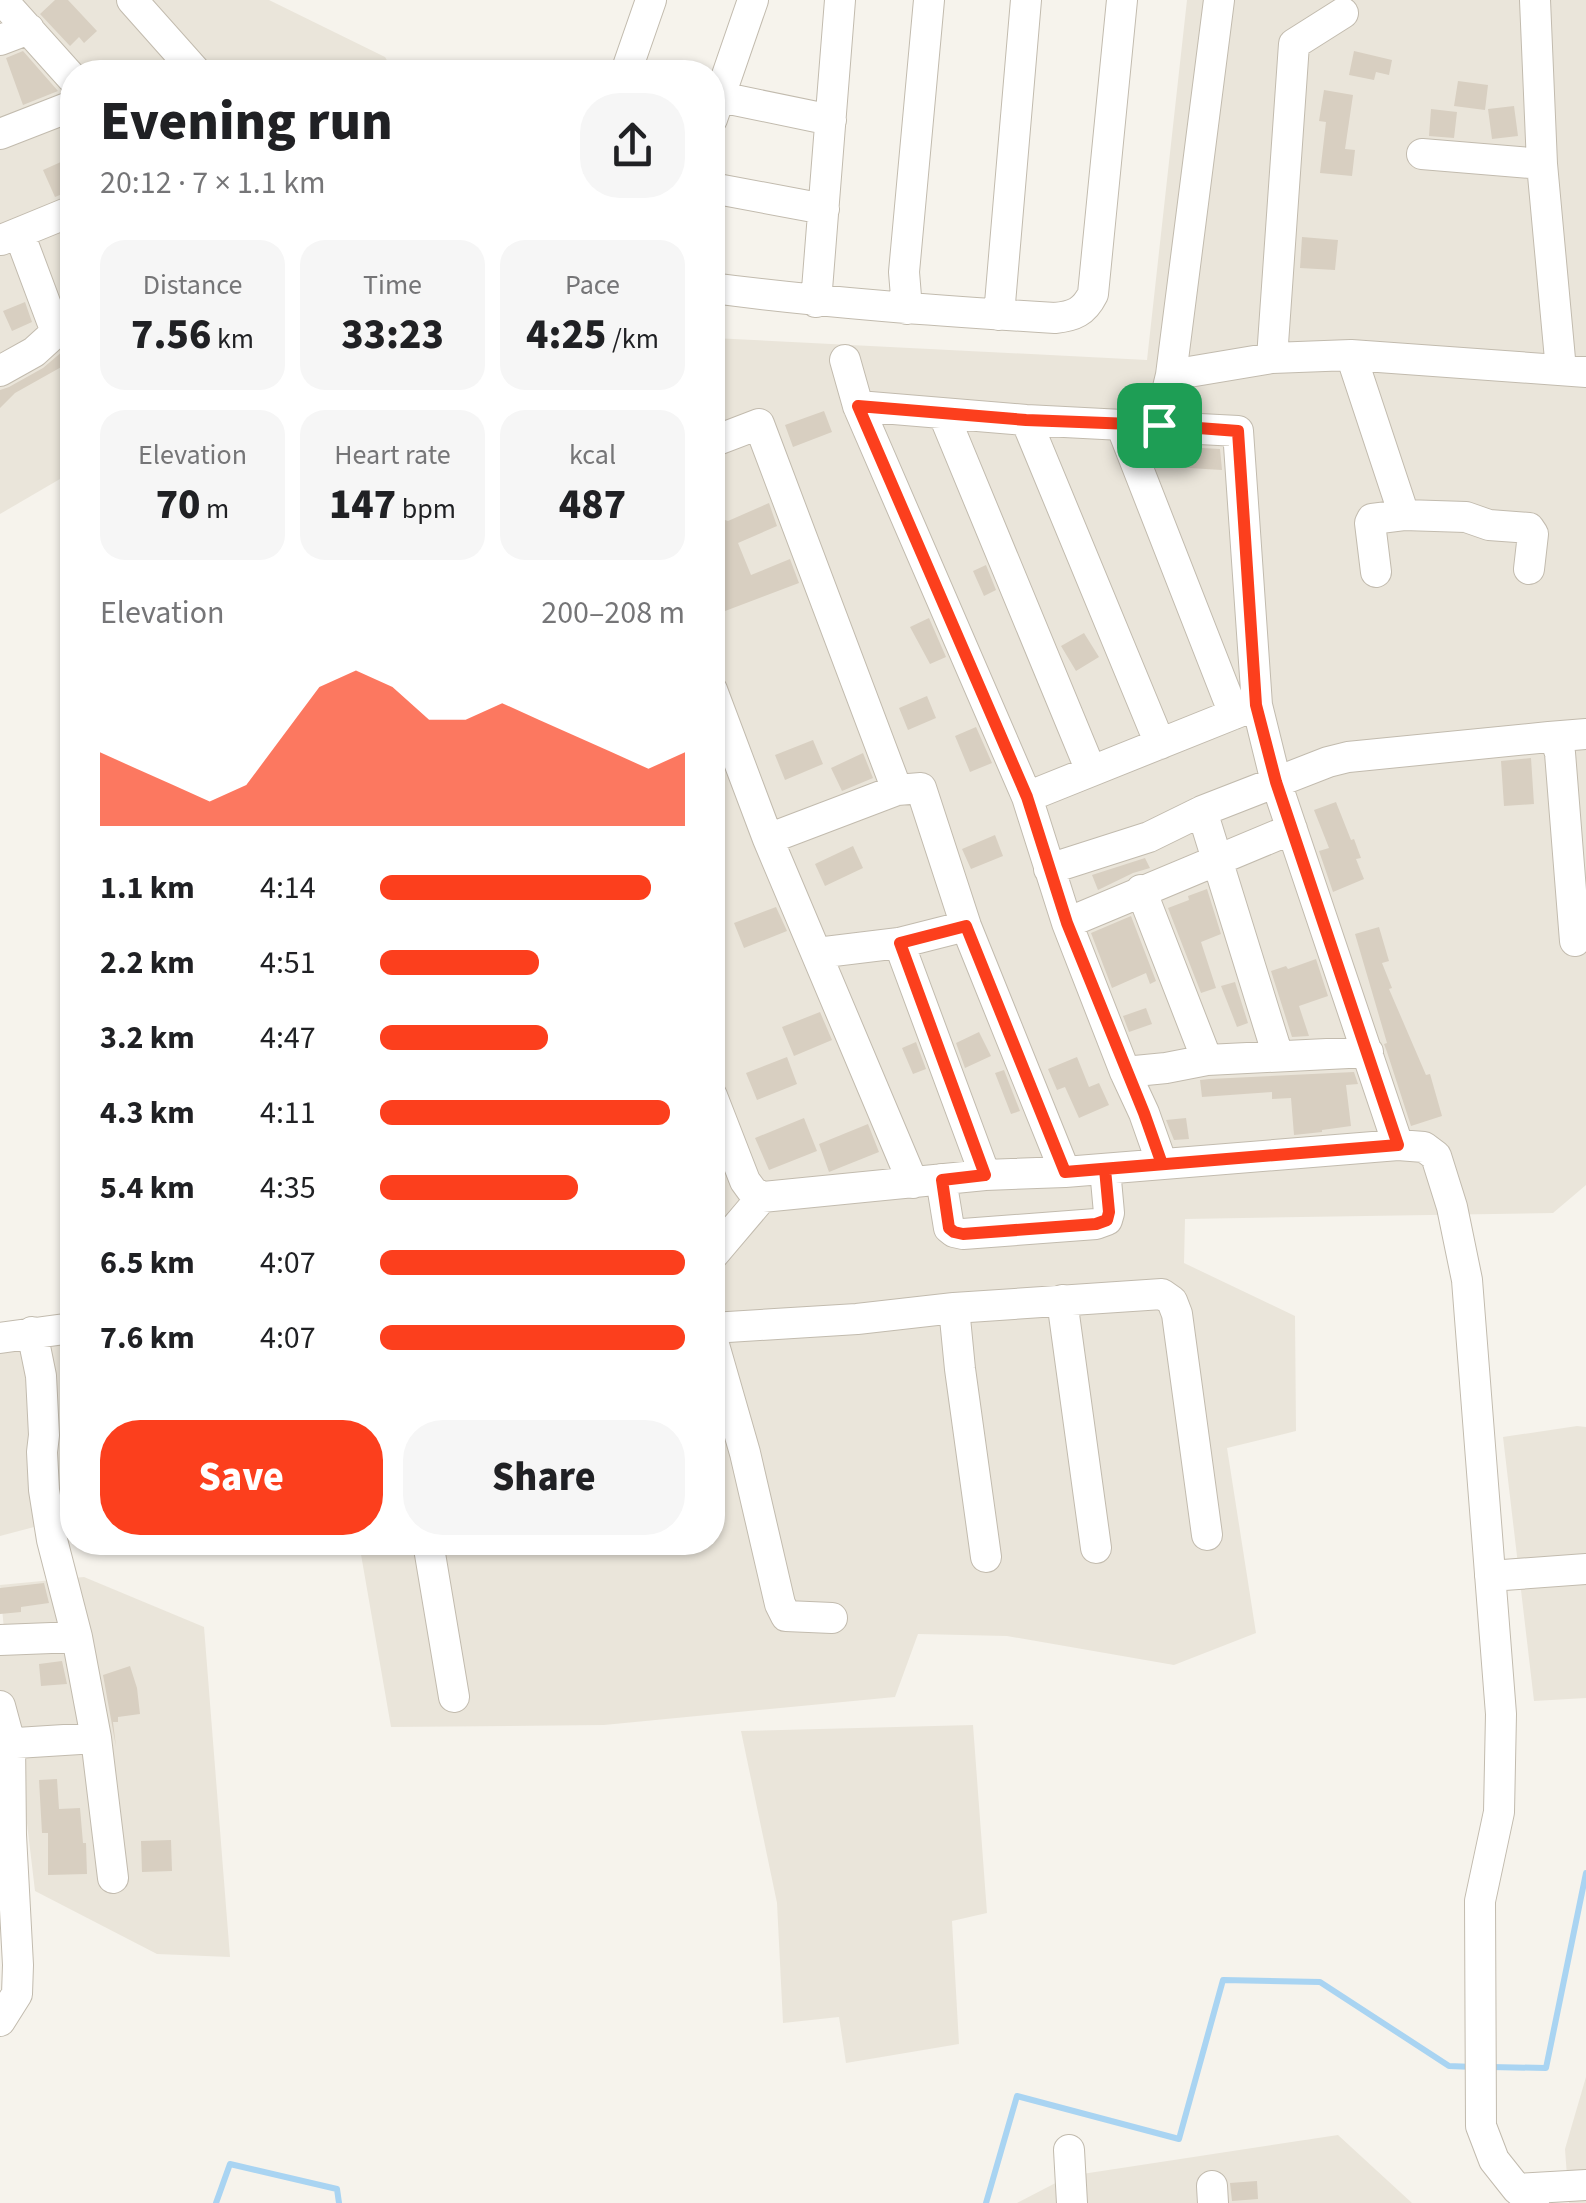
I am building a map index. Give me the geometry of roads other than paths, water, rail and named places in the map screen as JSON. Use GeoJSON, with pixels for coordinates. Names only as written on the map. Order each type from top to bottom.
{"type":"FeatureCollection","features":[{"type":"Feature","properties":{"kind":"street"},"geometry":{"type":"LineString","coordinates":[[2,0],[14,34],[60,69]]}},
{"type":"Feature","properties":{"kind":"street"},"geometry":{"type":"LineString","coordinates":[[132,0],[185,60]]}},
{"type":"Feature","properties":{"kind":"street"},"geometry":{"type":"LineString","coordinates":[[630,60],[651,0]]}},
{"type":"Feature","properties":{"kind":"street"},"geometry":{"type":"LineString","coordinates":[[725,82],[753,0]]}},
{"type":"Feature","properties":{"kind":"street"},"geometry":{"type":"LineString","coordinates":[[816,302],[840,0]]}},
{"type":"Feature","properties":{"kind":"street"},"geometry":{"type":"LineString","coordinates":[[907,309],[904,272],[929,0]]}},
{"type":"Feature","properties":{"kind":"street"},"geometry":{"type":"LineString","coordinates":[[1000,315],[1026,0]]}},
{"type":"Feature","properties":{"kind":"street"},"geometry":{"type":"LineString","coordinates":[[725,290],[907,309],[1074,316],[1087,306],[1093,294],[1122,0]]}},
{"type":"Feature","properties":{"kind":"street"},"geometry":{"type":"LineString","coordinates":[[1159,425],[1171,375],[1220,0]]}},
{"type":"Feature","properties":{"kind":"street"},"geometry":{"type":"LineString","coordinates":[[1171,375],[1272,358],[1351,355],[1573,371],[1542,164],[1535,0]]}},
{"type":"Feature","properties":{"kind":"street"},"geometry":{"type":"LineString","coordinates":[[1272,358],[1294,44],[1343,12]]}},
{"type":"Feature","properties":{"kind":"street"},"geometry":{"type":"LineString","coordinates":[[725,109],[831,120]]}},
{"type":"Feature","properties":{"kind":"street"},"geometry":{"type":"LineString","coordinates":[[0,134],[60,111]]}},
{"type":"Feature","properties":{"kind":"street"},"geometry":{"type":"LineString","coordinates":[[1422,154],[1542,164]]}},
{"type":"Feature","properties":{"kind":"street"},"geometry":{"type":"LineString","coordinates":[[725,190],[824,208]]}},
{"type":"Feature","properties":{"kind":"street"},"geometry":{"type":"LineString","coordinates":[[60,216],[10,237],[60,325]]}},
{"type":"Feature","properties":{"kind":"street"},"geometry":{"type":"LineString","coordinates":[[2,361],[34,352],[60,335]]}},
{"type":"Feature","properties":{"kind":"street"},"geometry":{"type":"LineString","coordinates":[[1351,355],[1404,514]]}},
{"type":"Feature","properties":{"kind":"street"},"geometry":{"type":"LineString","coordinates":[[845,360],[858,406],[1027,797],[1067,923],[1162,1164]]}},
{"type":"Feature","properties":{"kind":"street"},"geometry":{"type":"LineString","coordinates":[[858,406],[1238,431],[1245,709]]}},
{"type":"Feature","properties":{"kind":"street"},"geometry":{"type":"LineString","coordinates":[[942,413],[1091,771]]}},
{"type":"Feature","properties":{"kind":"street"},"geometry":{"type":"LineString","coordinates":[[1026,420],[1160,744]]}},
{"type":"Feature","properties":{"kind":"street"},"geometry":{"type":"LineString","coordinates":[[725,437],[759,424],[898,790]]}},
{"type":"Feature","properties":{"kind":"street"},"geometry":{"type":"LineString","coordinates":[[1121,425],[1276,782],[1368,1052],[1411,1146]]}},
{"type":"Feature","properties":{"kind":"street"},"geometry":{"type":"LineString","coordinates":[[1376,572],[1370,524],[1378,517],[1404,514],[1466,517],[1488,525],[1529,528],[1533,534],[1529,569]]}},
{"type":"Feature","properties":{"kind":"street"},"geometry":{"type":"LineString","coordinates":[[1027,797],[1245,709]]}},
{"type":"Feature","properties":{"kind":"street"},"geometry":{"type":"LineString","coordinates":[[725,725],[768,840],[817,952],[949,1228],[963,1234],[1107,1220],[1105,1169]]}},
{"type":"Feature","properties":{"kind":"street"},"geometry":{"type":"LineString","coordinates":[[1049,869],[1148,836],[1328,762],[1586,734]]}},
{"type":"Feature","properties":{"kind":"street"},"geometry":{"type":"LineString","coordinates":[[1549,738],[1556,741],[1560,753],[1575,941]]}},
{"type":"Feature","properties":{"kind":"street"},"geometry":{"type":"LineString","coordinates":[[768,840],[898,790],[921,788],[966,926],[1065,1172]]}},
{"type":"Feature","properties":{"kind":"street"},"geometry":{"type":"LineString","coordinates":[[1202,811],[1278,1056]]}},
{"type":"Feature","properties":{"kind":"street"},"geometry":{"type":"LineString","coordinates":[[1067,923],[1292,830]]}},
{"type":"Feature","properties":{"kind":"street"},"geometry":{"type":"LineString","coordinates":[[1142,890],[1207,1060]]}},
{"type":"Feature","properties":{"kind":"street"},"geometry":{"type":"LineString","coordinates":[[817,952],[900,943],[966,926]]}},
{"type":"Feature","properties":{"kind":"street"},"geometry":{"type":"LineString","coordinates":[[900,943],[985,1175]]}},
{"type":"Feature","properties":{"kind":"street"},"geometry":{"type":"LineString","coordinates":[[1126,1072],[1207,1060],[1368,1052]]}},
{"type":"Feature","properties":{"kind":"street"},"geometry":{"type":"LineString","coordinates":[[725,1129],[745,1181],[762,1197],[985,1175],[1411,1146],[1436,1156],[1467,1280],[1501,1714],[1499,1812],[1480,1901],[1482,2126],[1494,2160],[1525,2196],[1586,2186]]}},
{"type":"Feature","properties":{"kind":"street"},"geometry":{"type":"LineString","coordinates":[[725,1241],[762,1197]]}},
{"type":"Feature","properties":{"kind":"street"},"geometry":{"type":"LineString","coordinates":[[725,1327],[1162,1294],[1172,1301],[1177,1314],[1207,1535]]}},
{"type":"Feature","properties":{"kind":"street"},"geometry":{"type":"LineString","coordinates":[[1062,1300],[1096,1548]]}},
{"type":"Feature","properties":{"kind":"street"},"geometry":{"type":"LineString","coordinates":[[954,1308],[986,1557]]}},
{"type":"Feature","properties":{"kind":"street"},"geometry":{"type":"LineString","coordinates":[[0,1338],[60,1329]]}},
{"type":"Feature","properties":{"kind":"street"},"geometry":{"type":"LineString","coordinates":[[32,1332],[41,1376],[44,1490],[96,1738],[112,1878]]}},
{"type":"Feature","properties":{"kind":"street"},"geometry":{"type":"LineString","coordinates":[[725,1382],[780,1604],[786,1616],[832,1618]]}},
{"type":"Feature","properties":{"kind":"street"},"geometry":{"type":"LineString","coordinates":[[430,1555],[454,1697]]}},
{"type":"Feature","properties":{"kind":"street"},"geometry":{"type":"LineString","coordinates":[[1490,1576],[1586,1569]]}},
{"type":"Feature","properties":{"kind":"street"},"geometry":{"type":"LineString","coordinates":[[0,1640],[77,1637]]}},
{"type":"Feature","properties":{"kind":"street"},"geometry":{"type":"LineString","coordinates":[[0,1706],[18,1964],[17,1994],[0,2021]]}},
{"type":"Feature","properties":{"kind":"street"},"geometry":{"type":"LineString","coordinates":[[5,1743],[96,1738]]}},
{"type":"Feature","properties":{"kind":"street"},"geometry":{"type":"LineString","coordinates":[[1068,2150],[1072,2203]]}},
{"type":"Feature","properties":{"kind":"waterway"},"geometry":{"type":"LineString","coordinates":[[1491,2067],[1546,2068],[1586,1873]]}},
{"type":"Feature","properties":{"kind":"waterway"},"geometry":{"type":"LineString","coordinates":[[986,2203],[1017,2096],[1179,2139],[1223,1980],[1320,1982],[1449,2066],[1474,2067]]}},
{"type":"Feature","properties":{"kind":"waterway"},"geometry":{"type":"LineString","coordinates":[[216,2203],[230,2164],[337,2189],[339,2203]]}}]}
